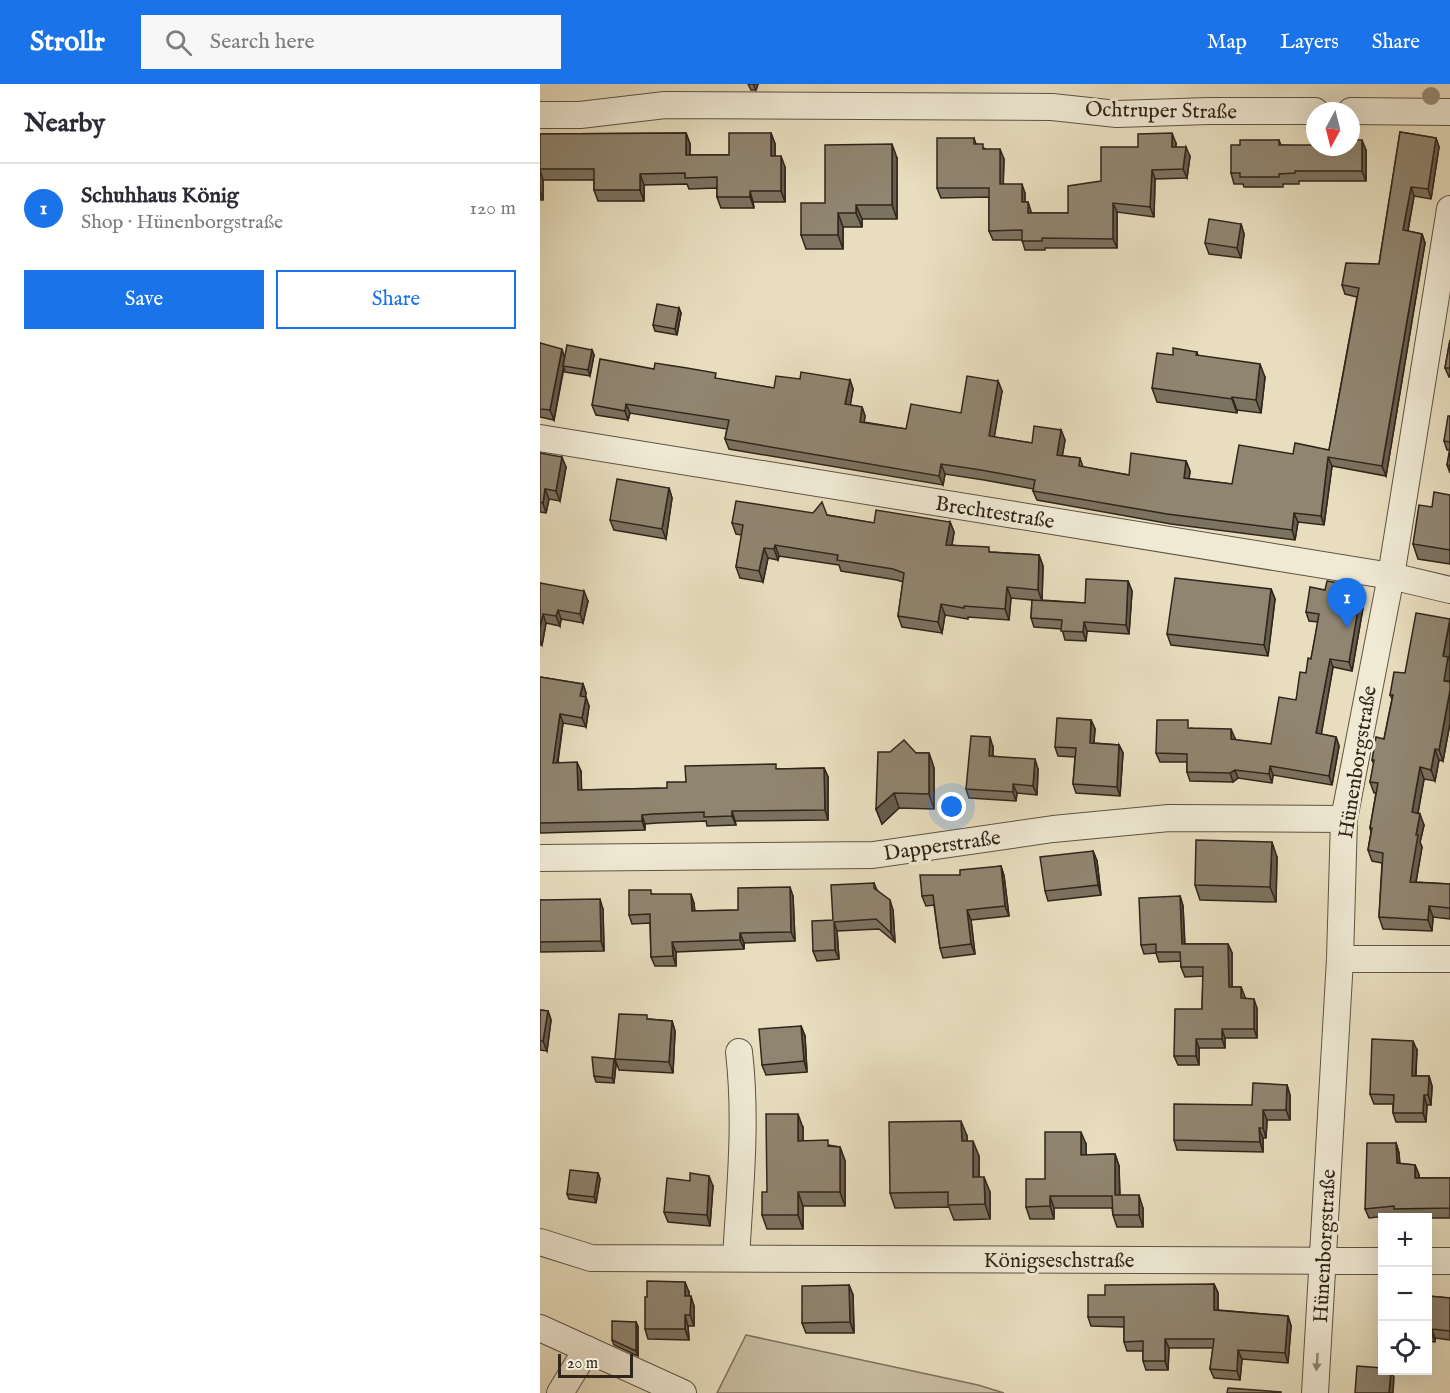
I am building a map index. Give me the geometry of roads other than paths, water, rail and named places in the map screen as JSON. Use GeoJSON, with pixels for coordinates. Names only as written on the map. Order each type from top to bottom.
{"type":"FeatureCollection","features":[{"type":"Feature","properties":{"kind":"street","name":"Ochtruper Straße"},"geometry":{"type":"LineString","coordinates":[[540,115],[580,115],[665,105],[1052,107],[1117,114],[1306,111]]}},
{"type":"Feature","properties":{"kind":"street"},"geometry":{"type":"LineString","coordinates":[[1360,111],[1450,112]]}},
{"type":"Feature","properties":{"kind":"street","name":"Hünenborgstraße"},"geometry":{"type":"LineString","coordinates":[[1315,1393],[1340,959],[1344,819],[1391,576],[1450,209]]}},
{"type":"Feature","properties":{"kind":"street","name":"Brechtestraße"},"geometry":{"type":"LineString","coordinates":[[540,438],[1391,576],[1450,590]]}},
{"type":"Feature","properties":{"kind":"street","name":"Dapperstraße"},"geometry":{"type":"LineString","coordinates":[[540,858],[873,855],[1053,830],[1169,818],[1344,819]]}},
{"type":"Feature","properties":{"kind":"street"},"geometry":{"type":"LineString","coordinates":[[1340,959],[1450,959]]}},
{"type":"Feature","properties":{"kind":"street"},"geometry":{"type":"LineString","coordinates":[[736,1258],[744,1091],[739,1052]]}},
{"type":"Feature","properties":{"kind":"street","name":"Königseschstraße"},"geometry":{"type":"LineString","coordinates":[[540,1242],[591,1258],[1378,1261]]}},
{"type":"Feature","properties":{"kind":"street"},"geometry":{"type":"LineString","coordinates":[[1432,1261],[1450,1261]]}},
{"type":"Feature","properties":{"kind":"street"},"geometry":{"type":"LineString","coordinates":[[540,1328],[683,1393]]}},
{"type":"Feature","properties":{"kind":"street"},"geometry":{"type":"LineString","coordinates":[[560,1393],[587,1349]]}},
{"type":"Feature","properties":{"kind":"place","name":"Schuhhaus König"},"geometry":{"type":"Point","coordinates":[1347,628]}}]}
